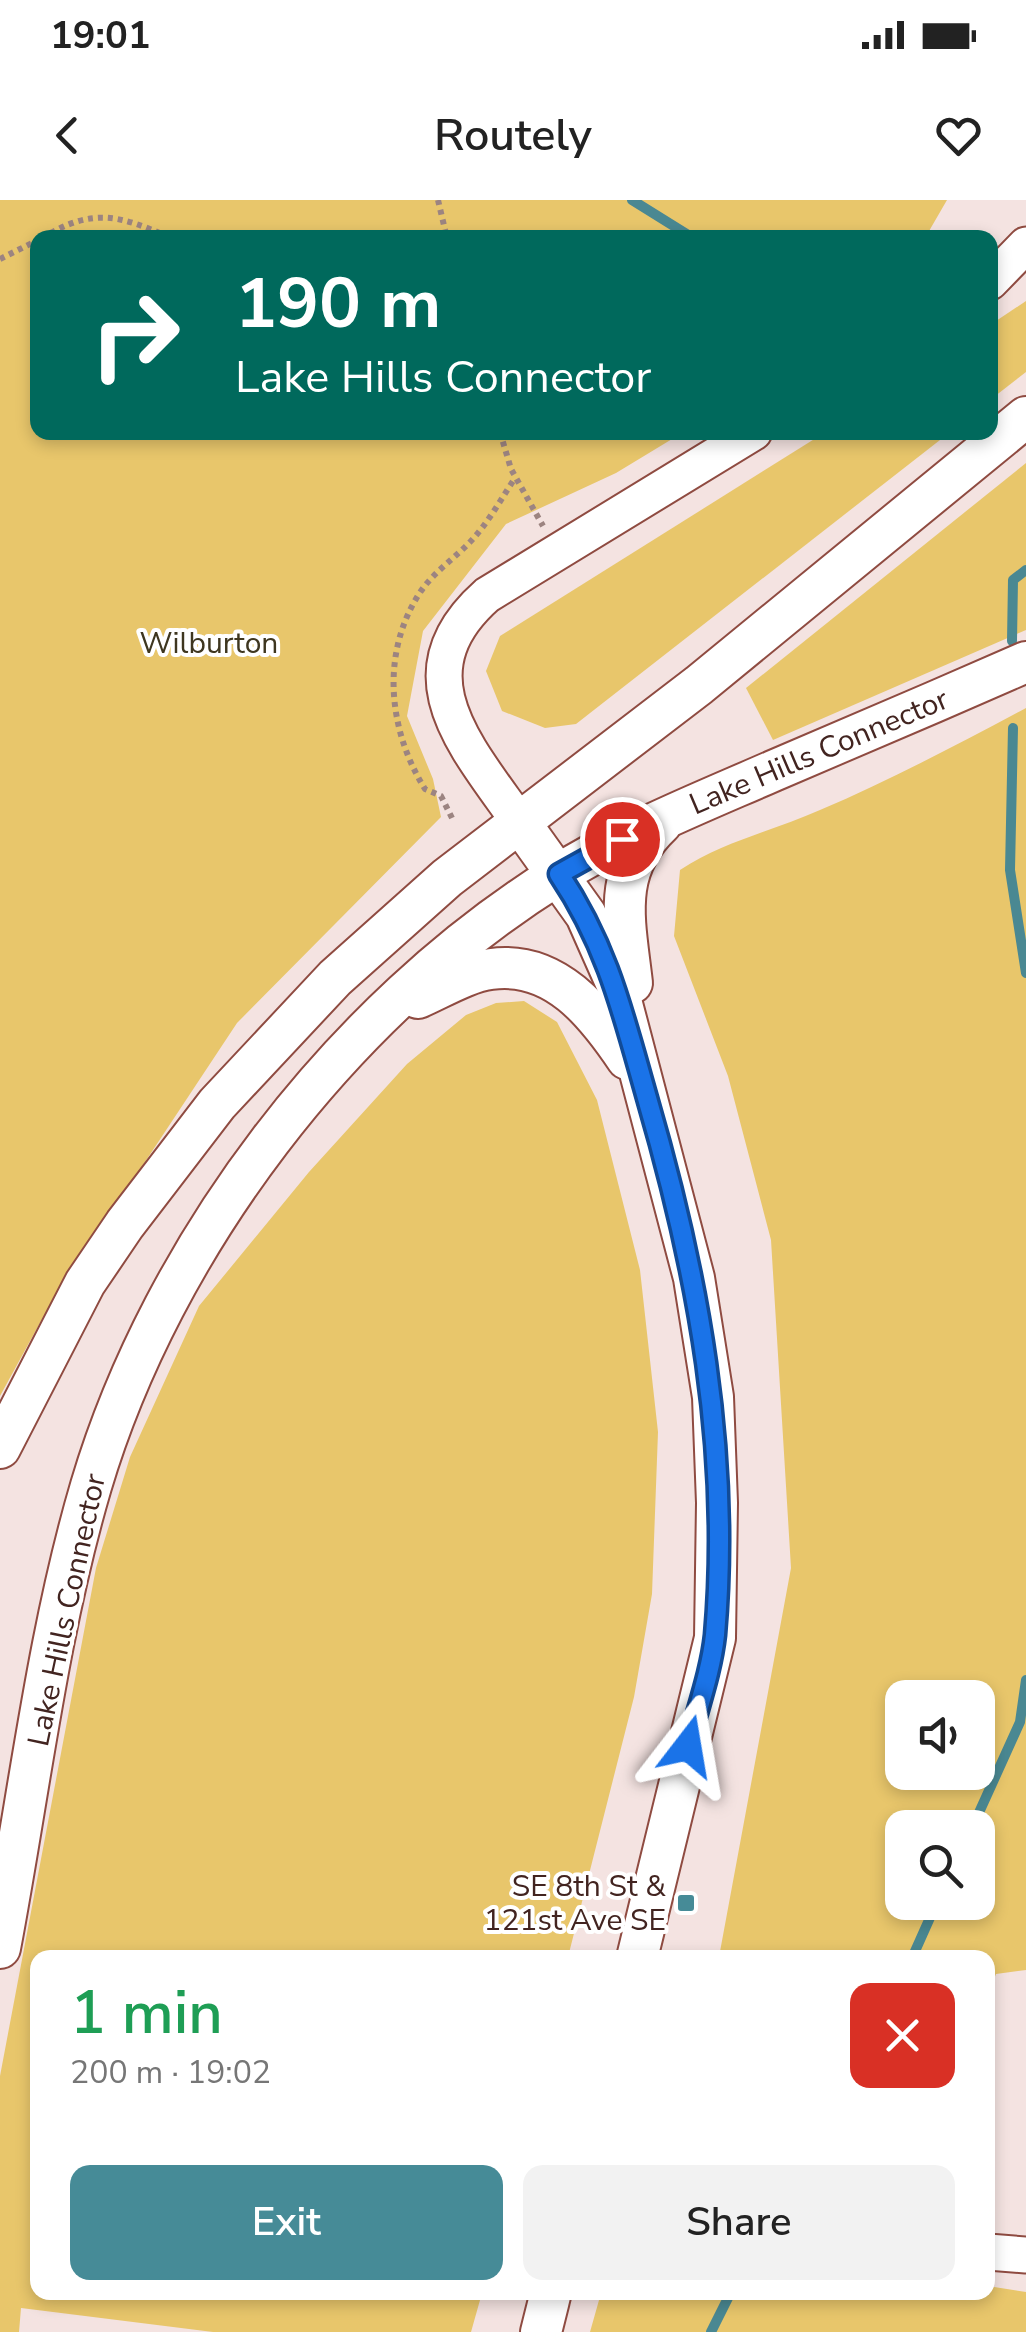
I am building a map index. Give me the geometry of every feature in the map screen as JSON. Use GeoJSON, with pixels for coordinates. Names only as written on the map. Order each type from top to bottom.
{"type":"FeatureCollection","features":[{"type":"Feature","properties":{"kind":"main road"},"geometry":{"type":"LineString","coordinates":[[0,1448],[85,1283],[217,1104],[277,1038],[390,925],[518,820],[714,673],[1026,417]]}},
{"type":"Feature","properties":{"kind":"main road","name":"Lake Hills Connector"},"geometry":{"type":"LineString","coordinates":[[0,1948],[70,1567],[116,1412],[152,1330],[237,1186],[329,1068],[496,915],[559,874],[669,817],[1026,662]]}},
{"type":"Feature","properties":{"kind":"main road"},"geometry":{"type":"LineString","coordinates":[[642,1081],[623,888],[635,854],[669,817]]}},
{"type":"Feature","properties":{"kind":"main road"},"geometry":{"type":"LineString","coordinates":[[518,820],[586,915],[612,972],[694,1278],[713,1397],[718,1503],[714,1638],[639,1950]]}},
{"type":"Feature","properties":{"kind":"main road"},"geometry":{"type":"LineString","coordinates":[[388,1012],[488,969],[513,968],[543,975],[595,1012],[642,1081]]}},
{"type":"Feature","properties":{"kind":"main road"},"geometry":{"type":"LineString","coordinates":[[541,2332],[549,2300]]}},
{"type":"Feature","properties":{"kind":"street"},"geometry":{"type":"LineString","coordinates":[[998,274],[1026,245]]}},
{"type":"Feature","properties":{"kind":"street"},"geometry":{"type":"LineString","coordinates":[[518,820],[471,756],[446,694],[443,655],[468,612],[558,550],[741,440]]}},
{"type":"Feature","properties":{"kind":"street"},"geometry":{"type":"LineString","coordinates":[[995,2253],[1026,2255]]}},
{"type":"Feature","properties":{"kind":"path"},"geometry":{"type":"LineString","coordinates":[[438,200],[445,230]]}},
{"type":"Feature","properties":{"kind":"path"},"geometry":{"type":"LineString","coordinates":[[63,230],[101,215],[131,220],[153,230]]}},
{"type":"Feature","properties":{"kind":"path"},"geometry":{"type":"LineString","coordinates":[[0,259],[30,244]]}},
{"type":"Feature","properties":{"kind":"path"},"geometry":{"type":"LineString","coordinates":[[502,440],[511,470],[558,550]]}},
{"type":"Feature","properties":{"kind":"green space","name":"Wilburton"},"geometry":{"type":"Polygon","coordinates":[[[0,200],[947,200],[930,230],[30,230],[30,440],[670,440],[616,473],[506,524],[423,631],[407,716],[433,779],[441,817],[237,1023],[47,1310],[0,1396],[0,200]]]}},
{"type":"Feature","properties":{"kind":"green space"},"geometry":{"type":"Polygon","coordinates":[[[1026,301],[1026,372],[998,394],[998,320],[1026,301]]]}},
{"type":"Feature","properties":{"kind":"green space"},"geometry":{"type":"Polygon","coordinates":[[[813,440],[940,440],[576,724],[545,728],[502,711],[486,671],[500,636],[813,440]]]}},
{"type":"Feature","properties":{"kind":"green space"},"geometry":{"type":"Polygon","coordinates":[[[1026,463],[1026,630],[773,740],[746,688],[1026,463]]]}},
{"type":"Feature","properties":{"kind":"green space"},"geometry":{"type":"Polygon","coordinates":[[[1026,708],[1026,1970],[995,1976],[995,1950],[720,1950],[791,1568],[771,1240],[728,1076],[674,936],[680,870],[714,851],[873,786],[1026,708]]]}},
{"type":"Feature","properties":{"kind":"green space"},"geometry":{"type":"Polygon","coordinates":[[[524,1001],[557,1022],[597,1100],[640,1270],[658,1432],[652,1594],[634,1697],[570,1950],[30,1950],[30,2300],[480,2300],[471,2332],[213,2332],[21,2308],[19,2332],[0,2332],[0,2076],[96,1568],[130,1457],[199,1306],[309,1172],[407,1064],[466,1015],[496,1003],[524,1001]]]}},
{"type":"Feature","properties":{"kind":"green space"},"geometry":{"type":"Polygon","coordinates":[[[995,2287],[1026,2292],[1026,2332],[590,2332],[599,2300],[995,2300],[995,2287]]]}},
{"type":"Feature","properties":{"kind":"waterway"},"geometry":{"type":"LineString","coordinates":[[632,200],[680,230]]}},
{"type":"Feature","properties":{"kind":"waterway"},"geometry":{"type":"LineString","coordinates":[[1012,641],[1013,580],[1026,570]]}},
{"type":"Feature","properties":{"kind":"waterway"},"geometry":{"type":"LineString","coordinates":[[1013,728],[1010,870],[1026,973]]}},
{"type":"Feature","properties":{"kind":"waterway"},"geometry":{"type":"LineString","coordinates":[[980,1810],[1020,1722],[1026,1680]]}},
{"type":"Feature","properties":{"kind":"waterway"},"geometry":{"type":"LineString","coordinates":[[916,1950],[929,1920]]}},
{"type":"Feature","properties":{"kind":"waterway"},"geometry":{"type":"LineString","coordinates":[[711,2332],[727,2300]]}},
{"type":"Feature","properties":{"kind":"place","name":"SE 8th St & 121st Ave SE"},"geometry":{"type":"Point","coordinates":[686,1903]}},
{"type":"Feature","properties":{"kind":"route"},"geometry":{"type":"LineString","coordinates":[[622,839],[559,874],[586,915],[617,985],[694,1278],[713,1397],[718,1503],[714,1638],[688,1746]]}}]}
